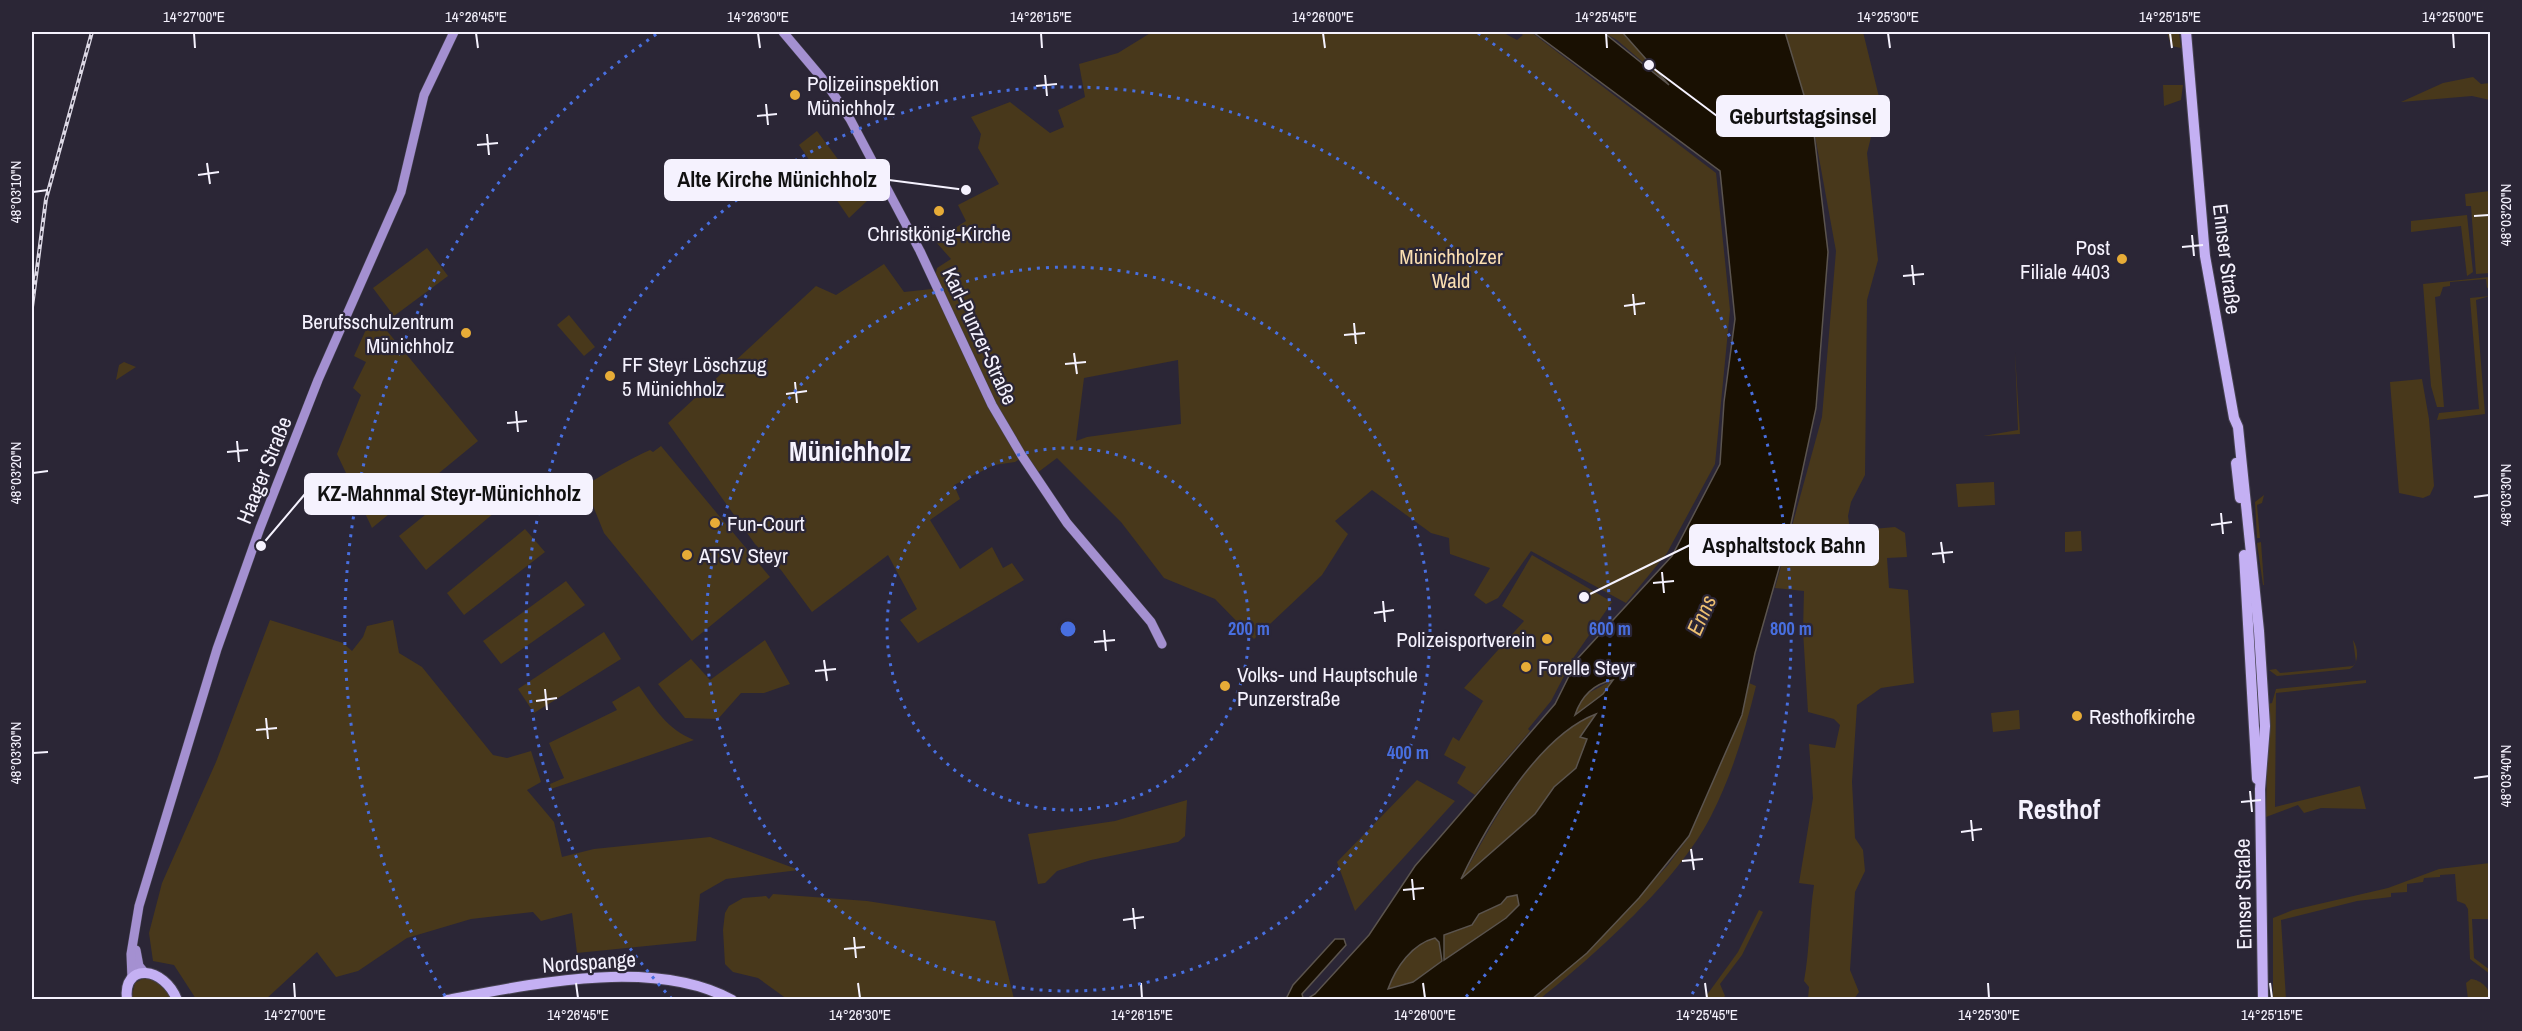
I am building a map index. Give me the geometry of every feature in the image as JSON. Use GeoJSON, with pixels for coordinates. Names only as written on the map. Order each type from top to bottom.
{"type":"FeatureCollection","features":[{"type":"Feature","properties":{"kind":"main road","name":"Haager Straße"},"geometry":{"type":"LineString","coordinates":[[132,979],[134,932],[144,883],[232,607],[322,370],[401,192],[424,95],[454,32]]}},
{"type":"Feature","properties":{"kind":"main road","name":"Karl-Punzer-Straße"},"geometry":{"type":"LineString","coordinates":[[783,32],[826,83],[850,119],[920,251],[992,405],[1015,446],[1052,504],[1151,622],[1162,644]]}},
{"type":"Feature","properties":{"kind":"main road","name":"Ennser Straße"},"geometry":{"type":"LineString","coordinates":[[2186,32],[2205,256],[2234,418],[2238,427],[2246,483],[2262,659],[2266,748],[2260,789],[2263,999]]}},
{"type":"Feature","properties":{"kind":"main road","name":"Haager Straße"},"geometry":{"type":"LineString","coordinates":[[134,932],[137,960],[144,972]]}},
{"type":"Feature","properties":{"kind":"main road"},"geometry":{"type":"LineString","coordinates":[[127,999],[127,988],[132,979],[144,972],[155,974],[165,980],[177,999]]}},
{"type":"Feature","properties":{"kind":"main road","name":"Nordspange"},"geometry":{"type":"LineString","coordinates":[[447,999],[543,984],[639,977],[689,982],[732,999]]}},
{"type":"Feature","properties":{"kind":"green space","name":"Münichholzer Wald"},"geometry":{"type":"Polygon","coordinates":[[[1152,32],[1502,32],[1517,40],[1523,35],[1519,32],[1531,32],[1716,173],[1730,310],[1715,464],[1667,553],[1626,603],[1531,551],[1498,598],[1486,604],[1474,595],[1490,568],[1450,554],[1449,538],[1431,533],[1372,490],[1335,521],[1348,534],[1322,575],[1254,639],[1215,599],[1164,578],[1121,522],[1057,458],[1037,473],[1026,455],[1015,462],[994,465],[954,485],[960,499],[930,520],[960,569],[992,547],[1003,568],[1012,563],[1024,580],[918,643],[900,620],[917,609],[888,555],[812,612],[781,570],[755,544],[668,423],[816,286],[836,295],[884,264],[904,292],[932,289],[937,268],[951,259],[935,241],[966,221],[958,205],[999,184],[978,148],[981,134],[971,117],[1010,102],[1050,133],[1064,127],[1058,110],[1085,97],[1079,64],[1118,53],[1152,32]],[[1178,360],[1084,378],[1076,441],[1087,437],[1181,424],[1178,360]]]}},
{"type":"Feature","properties":{"kind":"green space"},"geometry":{"type":"Polygon","coordinates":[[[1603,32],[1622,32],[1674,89],[1617,40],[1603,32]]]}},
{"type":"Feature","properties":{"kind":"green space"},"geometry":{"type":"Polygon","coordinates":[[[1785,32],[1863,32],[1880,101],[1867,153],[1878,260],[1867,300],[1865,475],[1851,502],[1848,516],[1850,531],[1895,527],[1905,533],[1907,557],[1887,558],[1889,588],[1908,590],[1914,683],[1881,688],[1857,705],[1852,782],[1855,838],[1863,850],[1865,871],[1855,892],[1850,970],[1859,992],[1854,999],[1808,999],[1809,987],[1804,981],[1814,885],[1799,883],[1813,798],[1809,744],[1835,748],[1840,725],[1834,719],[1808,712],[1803,631],[1804,591],[1775,588],[1822,417],[1836,251],[1813,125],[1785,32]]]}},
{"type":"Feature","properties":{"kind":"green space"},"geometry":{"type":"Polygon","coordinates":[[[2167,32],[2179,32],[2181,48],[2171,46],[2167,32]]]}},
{"type":"Feature","properties":{"kind":"green space"},"geometry":{"type":"Polygon","coordinates":[[[2473,77],[2481,84],[2490,83],[2490,100],[2472,96],[2401,102],[2443,83],[2473,77]]]}},
{"type":"Feature","properties":{"kind":"green space"},"geometry":{"type":"Polygon","coordinates":[[[2163,85],[2183,85],[2181,100],[2164,106],[2163,85]]]}},
{"type":"Feature","properties":{"kind":"green space"},"geometry":{"type":"Polygon","coordinates":[[[817,131],[868,200],[849,218],[799,145],[817,131]]]}},
{"type":"Feature","properties":{"kind":"green space"},"geometry":{"type":"Polygon","coordinates":[[[2490,191],[2490,273],[2476,274],[2471,206],[2466,206],[2465,194],[2490,191]]]}},
{"type":"Feature","properties":{"kind":"green space"},"geometry":{"type":"Polygon","coordinates":[[[2467,215],[2473,272],[2467,276],[2461,226],[2411,232],[2411,221],[2467,215]]]}},
{"type":"Feature","properties":{"kind":"green space"},"geometry":{"type":"Polygon","coordinates":[[[427,248],[448,276],[394,316],[373,288],[427,248]]]}},
{"type":"Feature","properties":{"kind":"green space"},"geometry":{"type":"Polygon","coordinates":[[[2489,277],[2490,287],[2487,288],[2486,279],[2450,282],[2450,286],[2443,287],[2440,296],[2435,297],[2444,407],[2437,407],[2431,386],[2423,284],[2489,277]]]}},
{"type":"Feature","properties":{"kind":"green space"},"geometry":{"type":"Polygon","coordinates":[[[2490,296],[2476,300],[2485,414],[2437,420],[2439,413],[2479,409],[2470,298],[2490,296]]]}},
{"type":"Feature","properties":{"kind":"green space"},"geometry":{"type":"Polygon","coordinates":[[[373,314],[478,441],[372,528],[337,454],[361,395],[353,388],[366,362],[354,356],[373,314]]]}},
{"type":"Feature","properties":{"kind":"green space"},"geometry":{"type":"Polygon","coordinates":[[[569,315],[595,347],[584,356],[557,325],[569,315]]]}},
{"type":"Feature","properties":{"kind":"green space"},"geometry":{"type":"Polygon","coordinates":[[[2015,352],[2020,434],[1983,436],[2018,430],[2015,352]]]}},
{"type":"Feature","properties":{"kind":"green space"},"geometry":{"type":"Polygon","coordinates":[[[124,362],[136,367],[116,380],[119,365],[124,362]]]}},
{"type":"Feature","properties":{"kind":"green space"},"geometry":{"type":"Polygon","coordinates":[[[2422,379],[2429,419],[2434,486],[2430,495],[2423,498],[2399,493],[2390,382],[2422,379]]]}},
{"type":"Feature","properties":{"kind":"green space","name":"ATSV Steyr"},"geometry":{"type":"Polygon","coordinates":[[[661,446],[770,577],[692,641],[604,533],[585,486],[626,462],[650,450],[653,452],[661,446]]]}},
{"type":"Feature","properties":{"kind":"green space"},"geometry":{"type":"Polygon","coordinates":[[[467,481],[494,513],[426,570],[399,536],[467,481]]]}},
{"type":"Feature","properties":{"kind":"green space"},"geometry":{"type":"Polygon","coordinates":[[[1994,482],[1995,505],[1958,507],[1956,484],[1994,482]]]}},
{"type":"Feature","properties":{"kind":"green space"},"geometry":{"type":"Polygon","coordinates":[[[2264,495],[2262,503],[2257,505],[2260,538],[2257,538],[2255,502],[2264,495]]]}},
{"type":"Feature","properties":{"kind":"green space"},"geometry":{"type":"Polygon","coordinates":[[[525,529],[545,552],[464,615],[447,593],[525,529]]]}},
{"type":"Feature","properties":{"kind":"green space"},"geometry":{"type":"Polygon","coordinates":[[[2081,531],[2082,551],[2065,552],[2065,532],[2081,531]]]}},
{"type":"Feature","properties":{"kind":"green space"},"geometry":{"type":"Polygon","coordinates":[[[2261,542],[2264,585],[2257,543],[2261,542]]]}},
{"type":"Feature","properties":{"kind":"green space","name":"Polizeisportverein"},"geometry":{"type":"Polygon","coordinates":[[[1532,555],[1612,602],[1574,657],[1551,701],[1528,729],[1530,731],[1475,795],[1457,783],[1466,767],[1444,755],[1453,737],[1459,741],[1483,701],[1486,703],[1464,688],[1524,621],[1502,606],[1532,555]]]}},
{"type":"Feature","properties":{"kind":"green space"},"geometry":{"type":"Polygon","coordinates":[[[566,581],[585,605],[501,664],[483,641],[566,581]]]}},
{"type":"Feature","properties":{"kind":"green space"},"geometry":{"type":"Polygon","coordinates":[[[270,620],[343,643],[352,651],[363,637],[367,626],[393,620],[399,653],[422,667],[493,755],[507,758],[531,751],[541,782],[527,790],[554,822],[562,857],[594,849],[710,837],[799,870],[726,879],[700,894],[696,941],[577,953],[572,913],[541,921],[533,912],[471,919],[407,938],[358,971],[336,977],[317,952],[266,999],[196,999],[174,965],[153,961],[149,933],[162,883],[216,762],[270,620]]]}},
{"type":"Feature","properties":{"kind":"green space"},"geometry":{"type":"Polygon","coordinates":[[[604,632],[621,659],[534,713],[518,689],[604,632]]]}},
{"type":"Feature","properties":{"kind":"green space"},"geometry":{"type":"Polygon","coordinates":[[[765,640],[790,684],[764,693],[741,693],[718,719],[685,718],[658,684],[691,659],[710,680],[765,640]]]}},
{"type":"Feature","properties":{"kind":"green space"},"geometry":{"type":"Polygon","coordinates":[[[2353,640],[2357,651],[2356,661],[2353,640]]]}},
{"type":"Feature","properties":{"kind":"green space"},"geometry":{"type":"Polygon","coordinates":[[[2353,666],[2350,669],[2277,676],[2269,670],[2276,669],[2280,673],[2353,666]]]}},
{"type":"Feature","properties":{"kind":"green space"},"geometry":{"type":"Polygon","coordinates":[[[1613,680],[1603,694],[1574,716],[1583,696],[1613,680]]]}},
{"type":"Feature","properties":{"kind":"green space"},"geometry":{"type":"Polygon","coordinates":[[[2366,680],[2366,683],[2276,693],[2275,807],[2360,786],[2366,809],[2321,808],[2304,813],[2298,805],[2266,817],[2268,704],[2272,703],[2276,689],[2366,680]]]}},
{"type":"Feature","properties":{"kind":"green space"},"geometry":{"type":"Polygon","coordinates":[[[1749,683],[1756,686],[1737,752],[1719,800],[1697,841],[1634,915],[1540,999],[1532,1000],[1587,953],[1668,865],[1689,837],[1742,715],[1749,683]]]}},
{"type":"Feature","properties":{"kind":"green space"},"geometry":{"type":"Polygon","coordinates":[[[639,686],[669,724],[694,740],[551,789],[550,784],[564,778],[549,743],[617,710],[612,702],[639,686]]]}},
{"type":"Feature","properties":{"kind":"green space"},"geometry":{"type":"Polygon","coordinates":[[[2019,710],[2020,729],[1993,732],[1991,713],[2019,710]]]}},
{"type":"Feature","properties":{"kind":"green space"},"geometry":{"type":"Polygon","coordinates":[[[1596,713],[1581,737],[1588,739],[1576,768],[1554,787],[1535,814],[1460,881],[1506,802],[1532,765],[1564,732],[1596,713]]]}},
{"type":"Feature","properties":{"kind":"green space"},"geometry":{"type":"Polygon","coordinates":[[[1417,780],[1455,801],[1355,911],[1337,862],[1417,780]]]}},
{"type":"Feature","properties":{"kind":"green space"},"geometry":{"type":"Polygon","coordinates":[[[1187,800],[1185,836],[1178,842],[1091,860],[1057,871],[1045,883],[1038,884],[1028,834],[1115,821],[1187,800]]]}},
{"type":"Feature","properties":{"kind":"green space"},"geometry":{"type":"Polygon","coordinates":[[[2490,863],[2490,919],[2472,919],[2474,958],[2490,970],[2490,974],[2470,959],[2468,909],[2465,904],[2457,901],[2455,874],[2440,875],[2440,877],[2424,878],[2423,882],[2407,884],[2407,892],[2391,893],[2391,897],[2357,901],[2281,920],[2286,999],[2273,999],[2273,918],[2293,910],[2388,888],[2439,869],[2490,863]]]}},
{"type":"Feature","properties":{"kind":"green space"},"geometry":{"type":"Polygon","coordinates":[[[773,894],[867,901],[995,921],[1014,999],[787,999],[758,978],[733,972],[725,964],[723,930],[725,913],[729,906],[743,898],[766,896],[769,899],[773,894]]]}},
{"type":"Feature","properties":{"kind":"green space"},"geometry":{"type":"Polygon","coordinates":[[[1517,895],[1519,905],[1506,918],[1444,960],[1444,935],[1472,925],[1479,914],[1501,904],[1507,897],[1517,895]]]}},
{"type":"Feature","properties":{"kind":"green space"},"geometry":{"type":"Polygon","coordinates":[[[1759,910],[1763,912],[1742,955],[1720,984],[1725,996],[1722,999],[1704,999],[1738,952],[1759,910]]]}},
{"type":"Feature","properties":{"kind":"green space"},"geometry":{"type":"Polygon","coordinates":[[[1435,937],[1439,942],[1442,961],[1414,982],[1387,989],[1406,957],[1419,945],[1435,937]]]}},
{"type":"Feature","properties":{"kind":"green space"},"geometry":{"type":"Polygon","coordinates":[[[146,977],[164,985],[173,1000],[131,1000],[135,983],[146,977]]]}},
{"type":"Feature","properties":{"kind":"green space"},"geometry":{"type":"Polygon","coordinates":[[[2471,979],[2485,986],[2490,999],[2468,999],[2466,983],[2471,979]]]}},
{"type":"Feature","properties":{"kind":"water","name":"Enns"},"geometry":{"type":"Polygon","coordinates":[[[1533,32],[1603,32],[1669,85],[1622,32],[1785,32],[1813,125],[1828,252],[1816,408],[1789,533],[1755,653],[1742,715],[1689,836],[1639,898],[1587,953],[1532,999],[1307,999],[1315,994],[1369,935],[1415,866],[1555,704],[1578,658],[1672,556],[1720,464],[1724,402],[1735,319],[1720,171],[1533,32]],[[1613,680],[1589,692],[1575,715],[1603,694],[1613,680]],[[1596,714],[1575,725],[1554,741],[1516,784],[1461,879],[1535,814],[1554,787],[1576,768],[1587,739],[1580,737],[1596,714]],[[1517,895],[1507,897],[1501,904],[1479,914],[1472,925],[1444,935],[1444,960],[1506,918],[1519,905],[1517,895]],[[1435,938],[1419,945],[1406,958],[1395,973],[1388,989],[1413,982],[1442,961],[1439,942],[1435,938]]]}},
{"type":"Feature","properties":{"kind":"water"},"geometry":{"type":"Polygon","coordinates":[[[1335,939],[1344,939],[1346,945],[1302,994],[1303,998],[1307,999],[1286,999],[1293,985],[1335,939]]]}},
{"type":"Feature","properties":{"kind":"railway"},"geometry":{"type":"LineString","coordinates":[[32,307],[46,199],[92,32]]}},
{"type":"Feature","properties":{"kind":"place","name":"Geburtstagsinsel"},"geometry":{"type":"Point","coordinates":[1649,65]}},
{"type":"Feature","properties":{"kind":"place","name":"Polizeiinspektion Münichholz"},"geometry":{"type":"Point","coordinates":[795,95]}},
{"type":"Feature","properties":{"kind":"place","name":"Alte Kirche Münichholz"},"geometry":{"type":"Point","coordinates":[966,190]}},
{"type":"Feature","properties":{"kind":"place","name":"Christkönig-Kirche"},"geometry":{"type":"Point","coordinates":[939,211]}},
{"type":"Feature","properties":{"kind":"place","name":"Post Filiale 4403"},"geometry":{"type":"Point","coordinates":[2122,259]}},
{"type":"Feature","properties":{"kind":"place","name":"Berufsschulzentrum Münichholz"},"geometry":{"type":"Point","coordinates":[466,333]}},
{"type":"Feature","properties":{"kind":"place","name":"FF Steyr Löschzug 5 Münichholz"},"geometry":{"type":"Point","coordinates":[610,376]}},
{"type":"Feature","properties":{"kind":"place","name":"Fun-Court"},"geometry":{"type":"Point","coordinates":[715,523]}},
{"type":"Feature","properties":{"kind":"place","name":"KZ-Mahnmal Steyr-Münichholz"},"geometry":{"type":"Point","coordinates":[261,546]}},
{"type":"Feature","properties":{"kind":"place","name":"ATSV Steyr"},"geometry":{"type":"Point","coordinates":[687,555]}},
{"type":"Feature","properties":{"kind":"place","name":"Asphaltstock Bahn"},"geometry":{"type":"Point","coordinates":[1584,597]}},
{"type":"Feature","properties":{"kind":"place","name":"Polizeisportverein"},"geometry":{"type":"Point","coordinates":[1547,639]}},
{"type":"Feature","properties":{"kind":"place","name":"Forelle Steyr"},"geometry":{"type":"Point","coordinates":[1526,667]}},
{"type":"Feature","properties":{"kind":"place","name":"Volks- und Hauptschule Punzerstraße"},"geometry":{"type":"Point","coordinates":[1225,686]}},
{"type":"Feature","properties":{"kind":"place","name":"Resthofkirche"},"geometry":{"type":"Point","coordinates":[2077,716]}},
{"type":"Feature","properties":{"kind":"district","name":"Münichholz"},"geometry":{"type":"Point","coordinates":[850,451]}},
{"type":"Feature","properties":{"kind":"district","name":"Resthof"},"geometry":{"type":"Point","coordinates":[2059,809]}}]}
